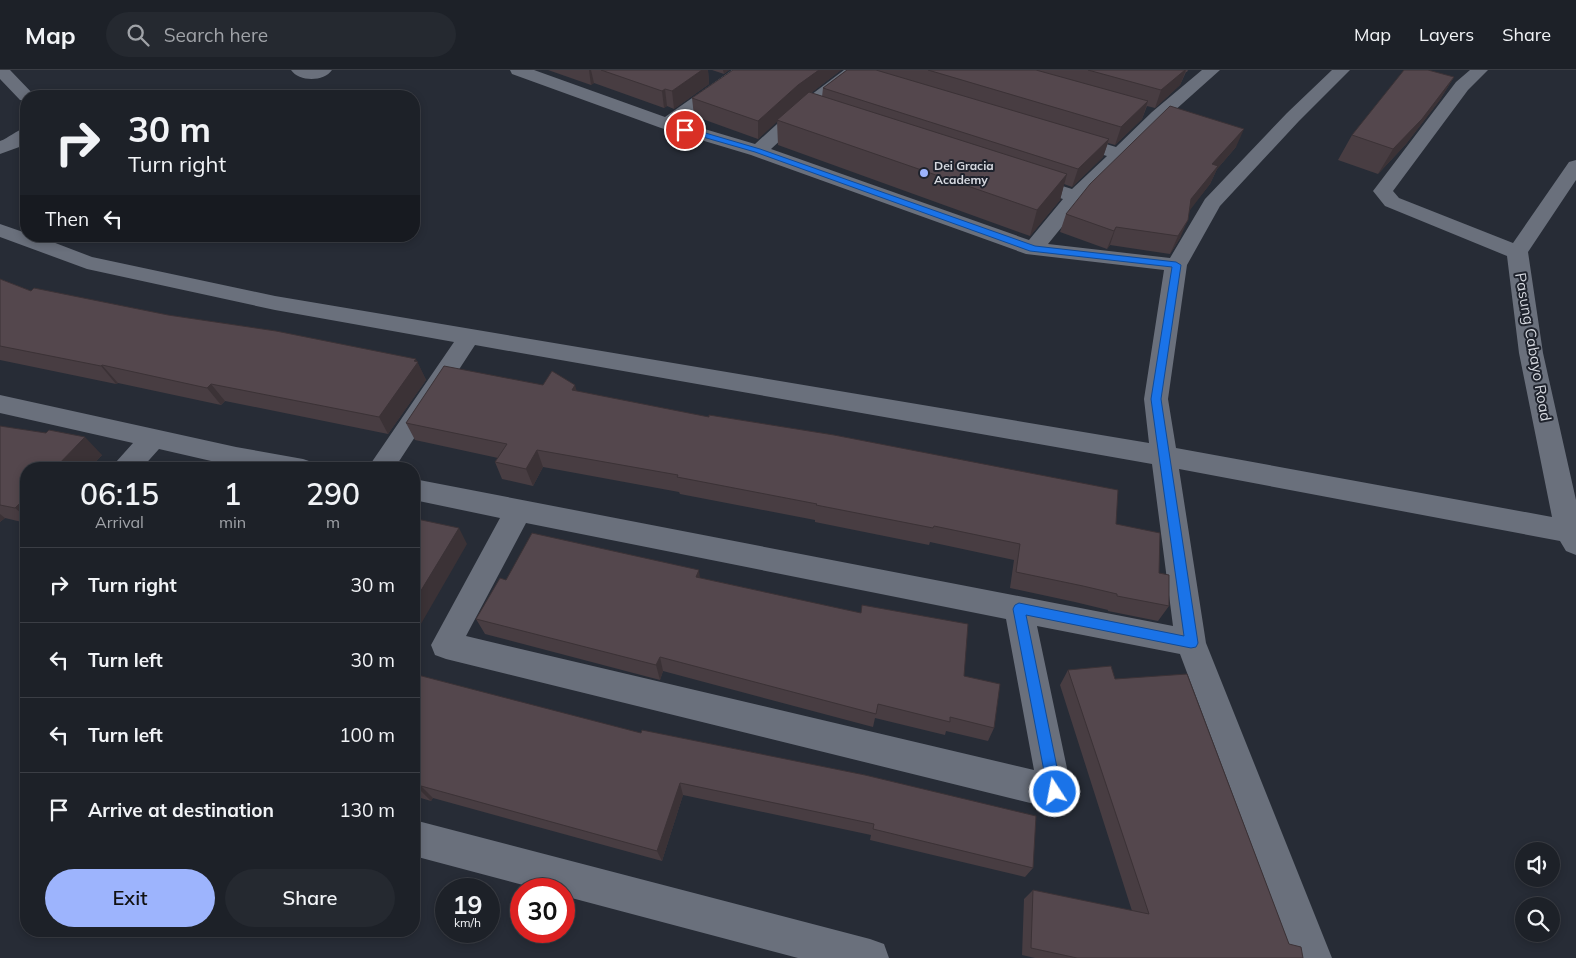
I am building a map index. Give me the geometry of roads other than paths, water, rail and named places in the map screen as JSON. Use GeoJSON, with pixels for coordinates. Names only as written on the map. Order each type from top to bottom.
{"type":"FeatureCollection","features":[{"type":"Feature","properties":{"kind":"street"},"geometry":{"type":"LineString","coordinates":[[1,70],[20,90]]}},
{"type":"Feature","properties":{"kind":"street"},"geometry":{"type":"LineString","coordinates":[[299,70],[313,75],[324,70]]}},
{"type":"Feature","properties":{"kind":"street"},"geometry":{"type":"LineString","coordinates":[[518,70],[667,124],[758,151],[1033,249],[1176,265]]}},
{"type":"Feature","properties":{"kind":"street"},"geometry":{"type":"LineString","coordinates":[[667,124],[744,70]]}},
{"type":"Feature","properties":{"kind":"street"},"geometry":{"type":"LineString","coordinates":[[1313,958],[1191,643],[1156,399],[1176,265],[1212,203],[1293,117],[1342,70]]}},
{"type":"Feature","properties":{"kind":"street"},"geometry":{"type":"LineString","coordinates":[[1480,70],[1462,86],[1383,191],[1392,202],[1517,252]]}},
{"type":"Feature","properties":{"kind":"street"},"geometry":{"type":"LineString","coordinates":[[758,151],[805,108],[859,74]]}},
{"type":"Feature","properties":{"kind":"street"},"geometry":{"type":"LineString","coordinates":[[708,76],[727,82]]}},
{"type":"Feature","properties":{"kind":"street"},"geometry":{"type":"LineString","coordinates":[[1033,249],[1076,197],[1158,116],[1205,76]]}},
{"type":"Feature","properties":{"kind":"street"},"geometry":{"type":"LineString","coordinates":[[1180,77],[1205,76]]}},
{"type":"Feature","properties":{"kind":"street"},"geometry":{"type":"LineString","coordinates":[[805,108],[824,114]]}},
{"type":"Feature","properties":{"kind":"street"},"geometry":{"type":"LineString","coordinates":[[1139,110],[1158,116]]}},
{"type":"Feature","properties":{"kind":"street"},"geometry":{"type":"LineString","coordinates":[[1052,134],[1119,154]]}},
{"type":"Feature","properties":{"kind":"street"},"geometry":{"type":"LineString","coordinates":[[0,148],[20,138]]}},
{"type":"Feature","properties":{"kind":"street","name":"Pasung Cabayo Road"},"geometry":{"type":"LineString","coordinates":[[1572,537],[1531,353],[1517,252],[1576,166]]}},
{"type":"Feature","properties":{"kind":"street"},"geometry":{"type":"LineString","coordinates":[[1011,176],[1076,197]]}},
{"type":"Feature","properties":{"kind":"street"},"geometry":{"type":"LineString","coordinates":[[0,230],[20,237]]}},
{"type":"Feature","properties":{"kind":"street"},"geometry":{"type":"LineString","coordinates":[[33,242],[87,262],[275,303],[1165,456],[1572,537]]}},
{"type":"Feature","properties":{"kind":"street"},"geometry":{"type":"LineString","coordinates":[[385,462],[469,337]]}},
{"type":"Feature","properties":{"kind":"street"},"geometry":{"type":"LineString","coordinates":[[0,404],[154,438],[228,462]]}},
{"type":"Feature","properties":{"kind":"street"},"geometry":{"type":"LineString","coordinates":[[13,429],[33,411]]}},
{"type":"Feature","properties":{"kind":"street"},"geometry":{"type":"LineString","coordinates":[[132,462],[154,438]]}},
{"type":"Feature","properties":{"kind":"street"},"geometry":{"type":"LineString","coordinates":[[420,491],[1191,643]]}},
{"type":"Feature","properties":{"kind":"street"},"geometry":{"type":"LineString","coordinates":[[518,512],[446,645],[1055,792],[1019,609]]}},
{"type":"Feature","properties":{"kind":"street"},"geometry":{"type":"LineString","coordinates":[[420,840],[870,958]]}},
{"type":"Feature","properties":{"kind":"place","name":"Dei Gracia Academy"},"geometry":{"type":"Point","coordinates":[924,173]}}]}
